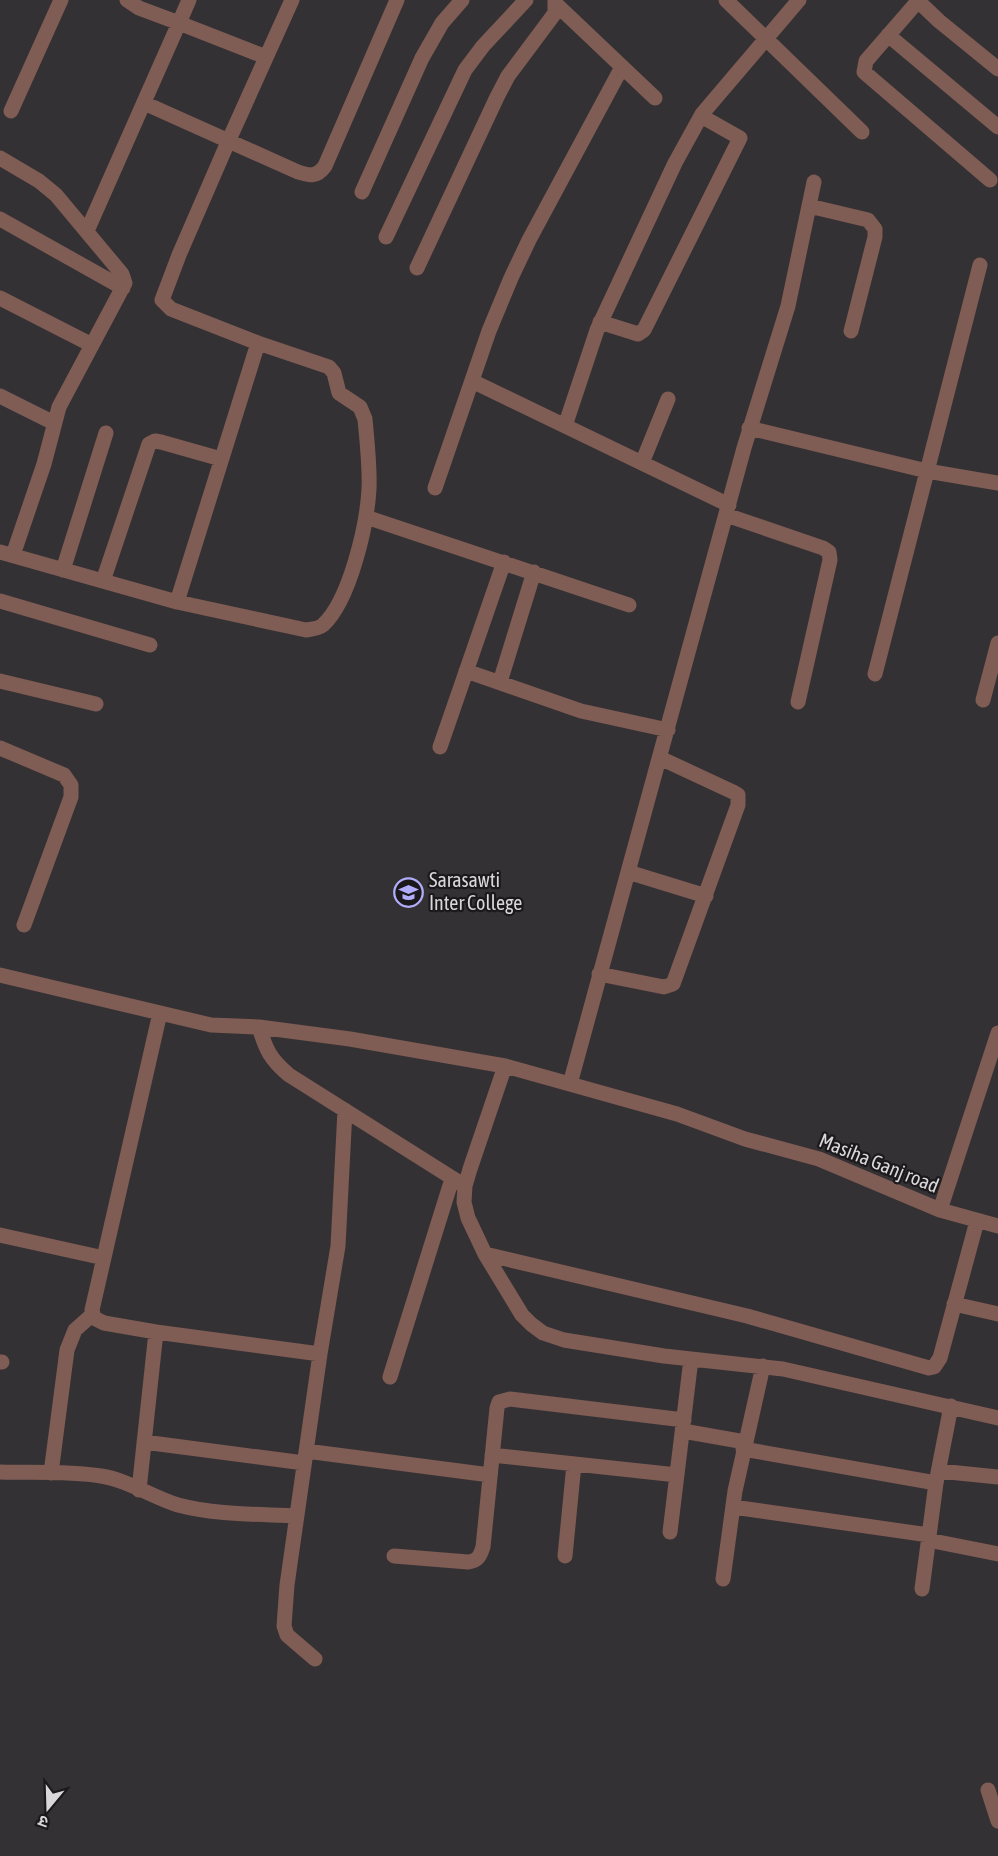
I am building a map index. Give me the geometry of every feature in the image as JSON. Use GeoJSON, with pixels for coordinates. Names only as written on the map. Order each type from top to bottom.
{"type":"FeatureCollection","features":[{"type":"Feature","properties":{"kind":"street"},"geometry":{"type":"LineString","coordinates":[[11,111],[60,0]]}},
{"type":"Feature","properties":{"kind":"street"},"geometry":{"type":"LineString","coordinates":[[127,0],[140,8],[266,57]]}},
{"type":"Feature","properties":{"kind":"street"},"geometry":{"type":"LineString","coordinates":[[87,231],[189,0]]}},
{"type":"Feature","properties":{"kind":"street"},"geometry":{"type":"LineString","coordinates":[[0,158],[39,181],[56,195],[122,274],[125,283],[65,393],[54,423],[44,464],[7,554],[177,602],[306,630],[322,626],[348,585],[366,517],[369,486],[363,410],[339,393],[334,373],[329,367],[258,343],[171,309],[162,300],[179,255],[292,0]]}},
{"type":"Feature","properties":{"kind":"street"},"geometry":{"type":"LineString","coordinates":[[144,103],[228,142],[298,172],[313,176],[320,173],[325,166],[397,0]]}},
{"type":"Feature","properties":{"kind":"street"},"geometry":{"type":"LineString","coordinates":[[362,192],[422,58],[442,23],[462,0]]}},
{"type":"Feature","properties":{"kind":"street"},"geometry":{"type":"LineString","coordinates":[[386,237],[465,70],[483,46],[526,0]]}},
{"type":"Feature","properties":{"kind":"street"},"geometry":{"type":"LineString","coordinates":[[726,0],[862,132]]}},
{"type":"Feature","properties":{"kind":"street"},"geometry":{"type":"LineString","coordinates":[[565,426],[600,322],[675,163],[701,116],[799,0]]}},
{"type":"Feature","properties":{"kind":"street"},"geometry":{"type":"LineString","coordinates":[[990,180],[866,75],[863,69],[917,0],[998,69]]}},
{"type":"Feature","properties":{"kind":"street"},"geometry":{"type":"LineString","coordinates":[[417,268],[497,97],[508,76],[552,17],[556,2],[655,98]]}},
{"type":"Feature","properties":{"kind":"street"},"geometry":{"type":"LineString","coordinates":[[888,35],[998,127]]}},
{"type":"Feature","properties":{"kind":"street"},"geometry":{"type":"LineString","coordinates":[[435,488],[489,331],[511,278],[622,67]]}},
{"type":"Feature","properties":{"kind":"street"},"geometry":{"type":"LineString","coordinates":[[600,322],[634,334],[644,330],[735,149],[740,138],[701,116]]}},
{"type":"Feature","properties":{"kind":"street"},"geometry":{"type":"LineString","coordinates":[[570,1084],[749,428],[788,306],[814,182]]}},
{"type":"Feature","properties":{"kind":"street"},"geometry":{"type":"LineString","coordinates":[[809,206],[868,220],[874,229],[875,237],[851,331]]}},
{"type":"Feature","properties":{"kind":"street"},"geometry":{"type":"LineString","coordinates":[[0,219],[123,288]]}},
{"type":"Feature","properties":{"kind":"street"},"geometry":{"type":"LineString","coordinates":[[875,674],[980,265]]}},
{"type":"Feature","properties":{"kind":"street"},"geometry":{"type":"LineString","coordinates":[[0,298],[92,345]]}},
{"type":"Feature","properties":{"kind":"street"},"geometry":{"type":"LineString","coordinates":[[177,602],[258,343]]}},
{"type":"Feature","properties":{"kind":"street"},"geometry":{"type":"LineString","coordinates":[[472,381],[642,463],[727,510],[829,552],[830,560],[798,702]]}},
{"type":"Feature","properties":{"kind":"street"},"geometry":{"type":"LineString","coordinates":[[0,396],[54,423]]}},
{"type":"Feature","properties":{"kind":"street"},"geometry":{"type":"LineString","coordinates":[[642,463],[668,399]]}},
{"type":"Feature","properties":{"kind":"street"},"geometry":{"type":"LineString","coordinates":[[749,428],[927,471],[998,483]]}},
{"type":"Feature","properties":{"kind":"street"},"geometry":{"type":"LineString","coordinates":[[63,570],[106,433]]}},
{"type":"Feature","properties":{"kind":"street"},"geometry":{"type":"LineString","coordinates":[[103,581],[149,444],[154,441],[161,442],[221,459]]}},
{"type":"Feature","properties":{"kind":"street"},"geometry":{"type":"LineString","coordinates":[[366,517],[628,605]]}},
{"type":"Feature","properties":{"kind":"street"},"geometry":{"type":"LineString","coordinates":[[440,747],[504,562]]}},
{"type":"Feature","properties":{"kind":"street"},"geometry":{"type":"LineString","coordinates":[[500,682],[534,572]]}},
{"type":"Feature","properties":{"kind":"street"},"geometry":{"type":"LineString","coordinates":[[0,601],[150,645]]}},
{"type":"Feature","properties":{"kind":"street"},"geometry":{"type":"LineString","coordinates":[[983,700],[998,643]]}},
{"type":"Feature","properties":{"kind":"street"},"geometry":{"type":"LineString","coordinates":[[466,671],[581,711],[668,730]]}},
{"type":"Feature","properties":{"kind":"street"},"geometry":{"type":"LineString","coordinates":[[0,681],[96,704]]}},
{"type":"Feature","properties":{"kind":"street"},"geometry":{"type":"LineString","coordinates":[[0,748],[64,775],[71,785],[71,797],[24,925]]}},
{"type":"Feature","properties":{"kind":"street"},"geometry":{"type":"LineString","coordinates":[[599,974],[664,987],[673,984],[738,805],[738,795],[660,758]]}},
{"type":"Feature","properties":{"kind":"street"},"geometry":{"type":"LineString","coordinates":[[628,872],[706,896]]}},
{"type":"Feature","properties":{"kind":"street","name":"Masiha Ganj road"},"geometry":{"type":"LineString","coordinates":[[2,980],[211,1025],[258,1027],[350,1039],[505,1066],[677,1114],[745,1139],[819,1159],[940,1210],[998,1226]]}},
{"type":"Feature","properties":{"kind":"street"},"geometry":{"type":"LineString","coordinates":[[51,1473],[67,1350],[75,1330],[93,1314],[160,1013]]}},
{"type":"Feature","properties":{"kind":"street"},"geometry":{"type":"LineString","coordinates":[[258,1027],[267,1051],[275,1063],[290,1075],[459,1183],[468,1218],[485,1254],[522,1315],[543,1333],[564,1340],[691,1359],[763,1366],[998,1418]]}},
{"type":"Feature","properties":{"kind":"street"},"geometry":{"type":"LineString","coordinates":[[940,1210],[998,1033]]}},
{"type":"Feature","properties":{"kind":"street"},"geometry":{"type":"LineString","coordinates":[[390,1377],[459,1183],[505,1066]]}},
{"type":"Feature","properties":{"kind":"street"},"geometry":{"type":"LineString","coordinates":[[315,1659],[287,1635],[284,1626],[287,1585],[305,1457],[338,1246],[345,1110]]}},
{"type":"Feature","properties":{"kind":"street"},"geometry":{"type":"LineString","coordinates":[[485,1254],[747,1316],[929,1368],[934,1366],[940,1358],[977,1221]]}},
{"type":"Feature","properties":{"kind":"street"},"geometry":{"type":"LineString","coordinates":[[0,1235],[104,1258]]}},
{"type":"Feature","properties":{"kind":"street"},"geometry":{"type":"LineString","coordinates":[[954,1304],[998,1314]]}},
{"type":"Feature","properties":{"kind":"street"},"geometry":{"type":"LineString","coordinates":[[93,1314],[98,1321],[104,1323],[320,1354]]}},
{"type":"Feature","properties":{"kind":"street"},"geometry":{"type":"LineString","coordinates":[[139,1490],[156,1332]]}},
{"type":"Feature","properties":{"kind":"street"},"geometry":{"type":"LineString","coordinates":[[670,1532],[691,1359]]}},
{"type":"Feature","properties":{"kind":"street"},"geometry":{"type":"LineString","coordinates":[[723,1579],[744,1445],[763,1366]]}},
{"type":"Feature","properties":{"kind":"street"},"geometry":{"type":"LineString","coordinates":[[394,1556],[475,1561],[480,1556],[483,1547],[497,1404],[502,1400],[510,1399],[683,1425],[744,1445],[938,1477],[998,1477]]}},
{"type":"Feature","properties":{"kind":"street"},"geometry":{"type":"LineString","coordinates":[[922,1589],[951,1406]]}},
{"type":"Feature","properties":{"kind":"street"},"geometry":{"type":"LineString","coordinates":[[144,1442],[490,1475]]}},
{"type":"Feature","properties":{"kind":"street"},"geometry":{"type":"LineString","coordinates":[[492,1455],[677,1475]]}},
{"type":"Feature","properties":{"kind":"street"},"geometry":{"type":"LineString","coordinates":[[566,1556],[574,1464]]}},
{"type":"Feature","properties":{"kind":"street"},"geometry":{"type":"LineString","coordinates":[[0,1472],[103,1476],[117,1479],[166,1501],[203,1511],[297,1516]]}},
{"type":"Feature","properties":{"kind":"street"},"geometry":{"type":"LineString","coordinates":[[733,1507],[929,1538],[998,1554]]}},
{"type":"Feature","properties":{"kind":"street"},"geometry":{"type":"LineString","coordinates":[[988,1790],[998,1821]]}},
{"type":"Feature","properties":{"kind":"place","name":"Sarasawti Inter College"},"geometry":{"type":"Point","coordinates":[408,892]}}]}
